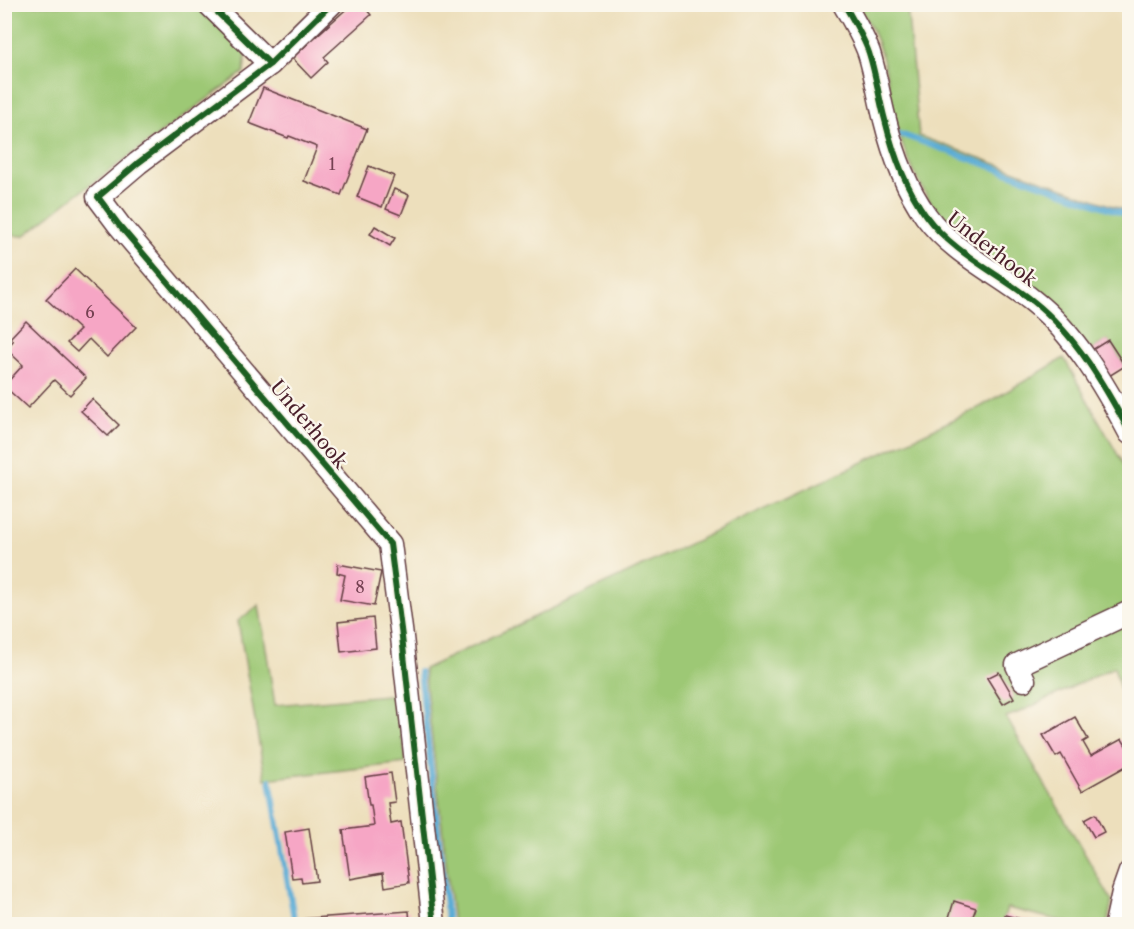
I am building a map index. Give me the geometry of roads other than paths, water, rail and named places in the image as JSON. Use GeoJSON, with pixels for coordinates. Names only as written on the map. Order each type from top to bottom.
{"type":"FeatureCollection","features":[{"type":"Feature","properties":{"kind":"street"},"geometry":{"type":"LineString","coordinates":[[209,4],[270,64]]}},
{"type":"Feature","properties":{"kind":"street","name":"Underhook"},"geometry":{"type":"LineString","coordinates":[[331,4],[270,64],[138,163],[98,197],[119,225],[390,544],[434,924]]}},
{"type":"Feature","properties":{"kind":"street","name":"Underhook"},"geometry":{"type":"LineString","coordinates":[[844,4],[858,27],[869,53],[892,147],[906,182],[925,215],[941,234],[957,247],[1050,315],[1095,372],[1130,433]]}},
{"type":"Feature","properties":{"kind":"street"},"geometry":{"type":"LineString","coordinates":[[1024,680],[1017,665],[1130,612]]}},
{"type":"Feature","properties":{"kind":"street"},"geometry":{"type":"LineString","coordinates":[[1116,924],[1130,872]]}},
{"type":"Feature","properties":{"kind":"waterway"},"geometry":{"type":"LineString","coordinates":[[900,134],[1130,216]]}},
{"type":"Feature","properties":{"kind":"waterway"},"geometry":{"type":"LineString","coordinates":[[420,672],[448,924]]}},
{"type":"Feature","properties":{"kind":"waterway"},"geometry":{"type":"LineString","coordinates":[[270,780],[295,924]]}}]}
